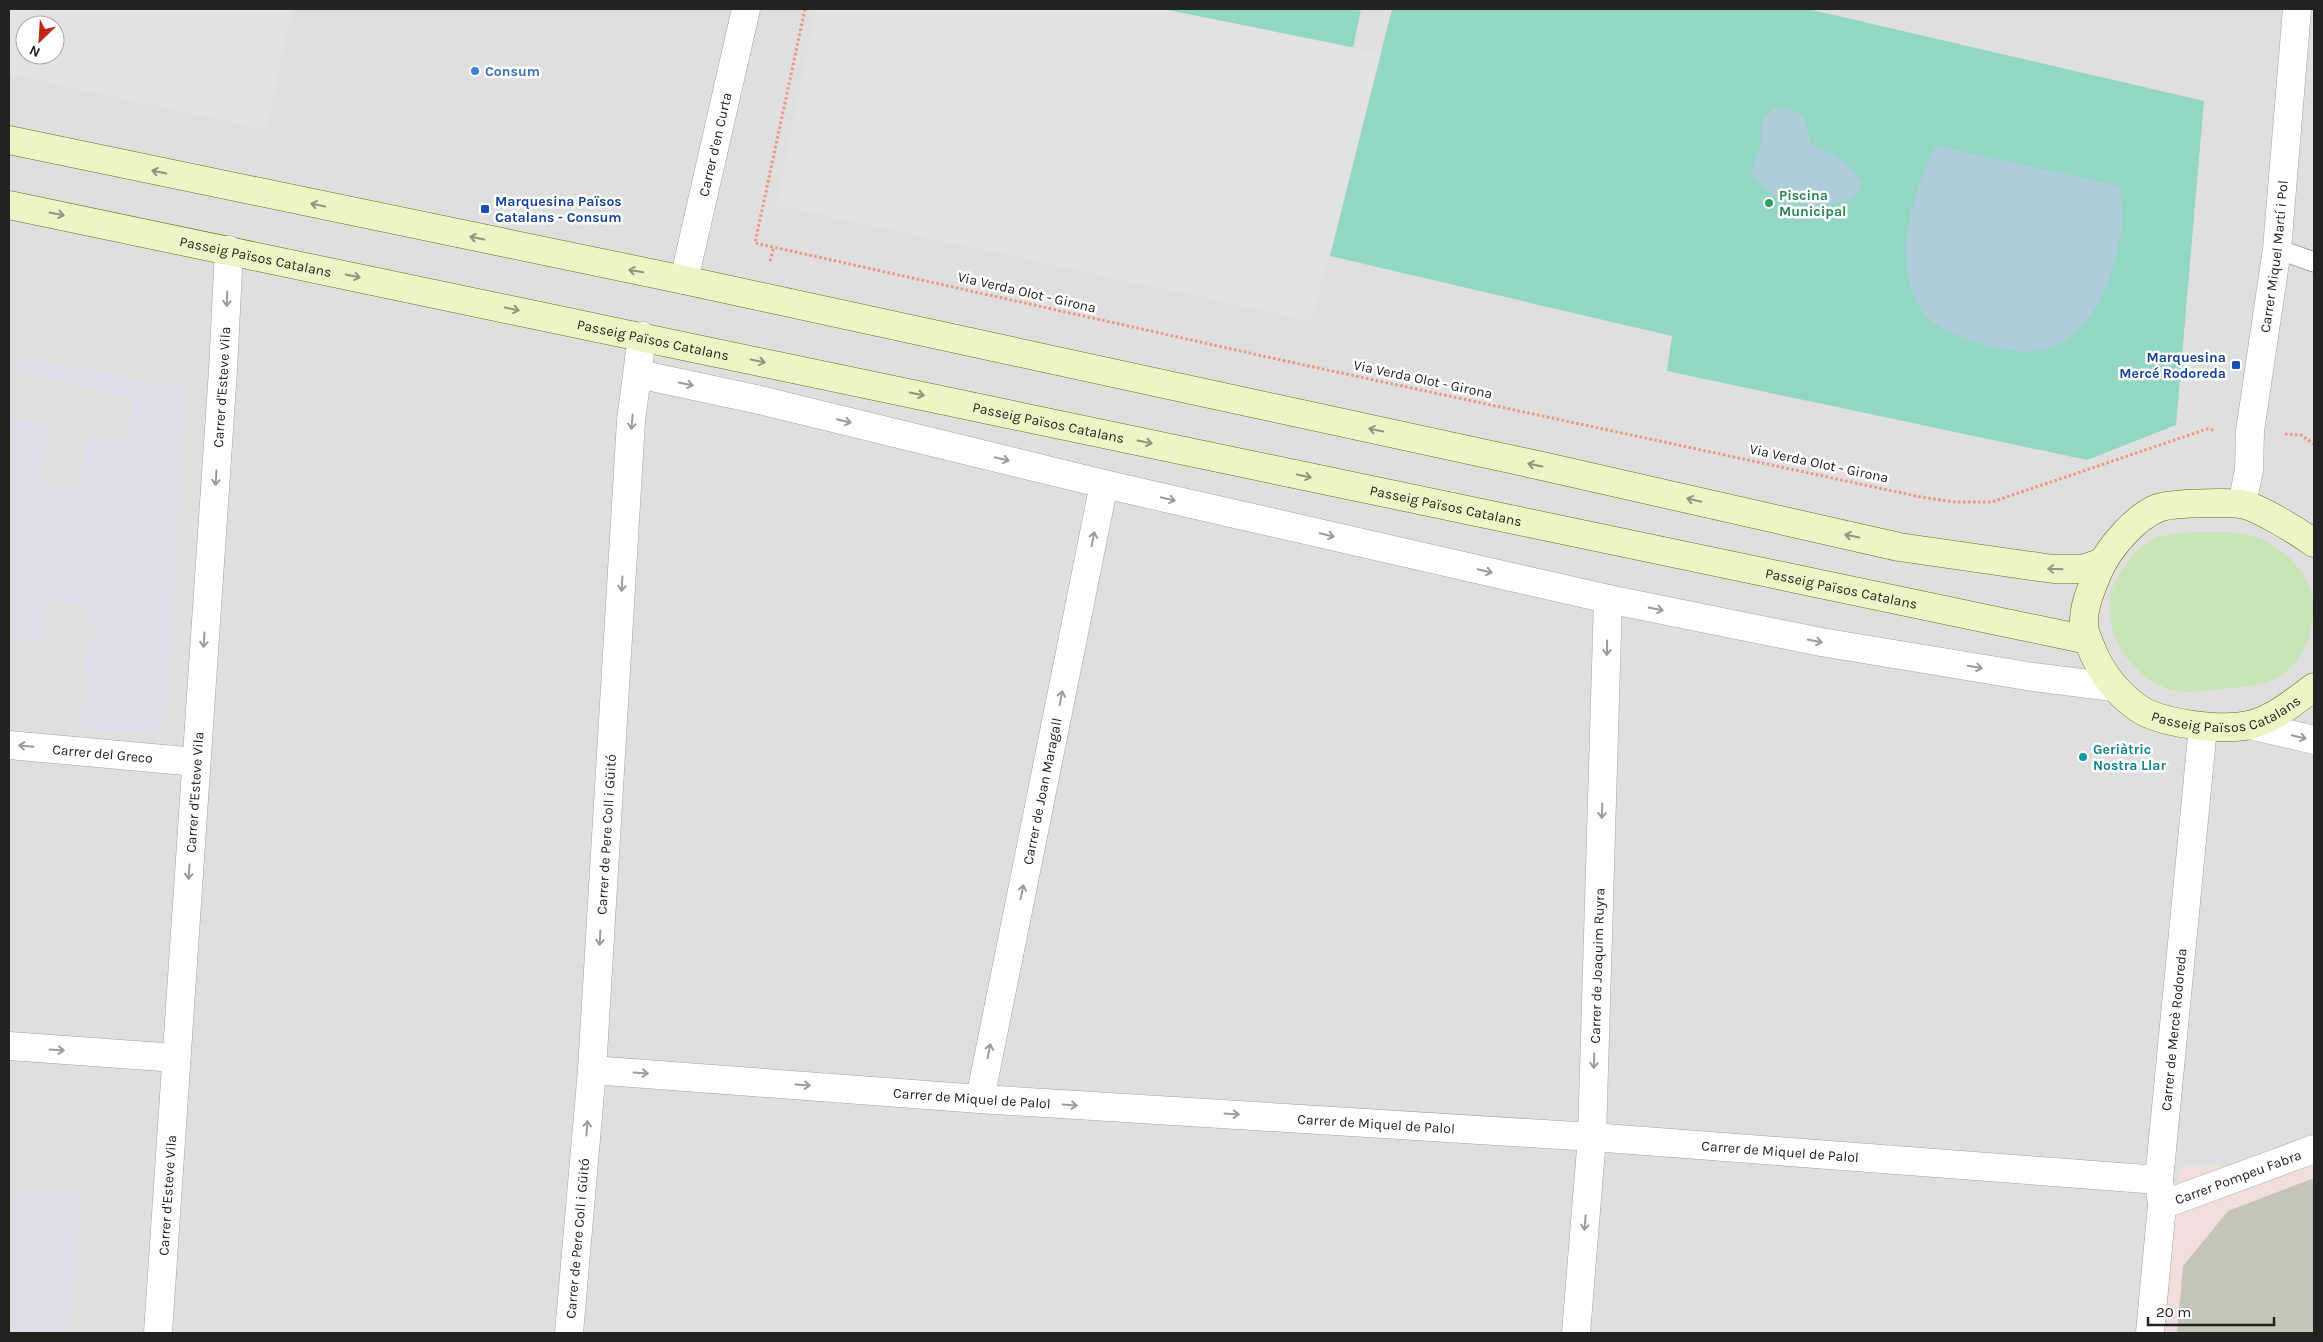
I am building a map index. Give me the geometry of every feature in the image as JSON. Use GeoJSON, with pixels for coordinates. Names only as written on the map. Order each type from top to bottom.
{"type":"FeatureCollection","features":[{"type":"Feature","properties":{"kind":"main road"},"geometry":{"type":"LineString","coordinates":[[9,140],[684,280],[1542,466],[1900,547],[2053,569],[2083,569],[2103,562]]}},
{"type":"Feature","properties":{"kind":"main road","name":"Passeig Països Catalans"},"geometry":{"type":"LineString","coordinates":[[9,205],[2088,640]]}},
{"type":"Feature","properties":{"kind":"main road","name":"Passeig Països Catalans"},"geometry":{"type":"LineString","coordinates":[[2314,543],[2294,530],[2242,504],[2171,505],[2158,508],[2136,522],[2116,543],[2103,562],[2089,596],[2083,626],[2097,662],[2113,687],[2140,709],[2164,718],[2203,726],[2250,725],[2270,717],[2314,687]]}},
{"type":"Feature","properties":{"kind":"street","name":"Carrer d'en Curta"},"geometry":{"type":"LineString","coordinates":[[684,280],[746,9]]}},
{"type":"Feature","properties":{"kind":"street","name":"Carrer Miquel Martí i Pol"},"geometry":{"type":"LineString","coordinates":[[2242,504],[2249,470],[2250,431],[2278,249],[2297,9]]}},
{"type":"Feature","properties":{"kind":"street","name":"Carrer d'Esteve Vila"},"geometry":{"type":"LineString","coordinates":[[158,1333],[226,323],[229,250]]}},
{"type":"Feature","properties":{"kind":"street","name":"Carrer de Pere Coll i Güitó"},"geometry":{"type":"LineString","coordinates":[[569,1333],[592,1070],[632,421],[642,336]]}},
{"type":"Feature","properties":{"kind":"street"},"geometry":{"type":"LineString","coordinates":[[638,374],[760,400],[1104,484],[1608,600],[1821,642],[2033,677],[2113,687]]}},
{"type":"Feature","properties":{"kind":"street","name":"Carrer de Joan Maragall"},"geometry":{"type":"LineString","coordinates":[[980,1099],[1104,484]]}},
{"type":"Feature","properties":{"kind":"street","name":"Carrer de Joaquim Ruyra"},"geometry":{"type":"LineString","coordinates":[[1576,1333],[1592,1137],[1608,600]]}},
{"type":"Feature","properties":{"kind":"street"},"geometry":{"type":"LineString","coordinates":[[2250,725],[2314,740]]}},
{"type":"Feature","properties":{"kind":"street","name":"Carrer de Mercè Rodoreda"},"geometry":{"type":"LineString","coordinates":[[2150,1333],[2203,726]]}},
{"type":"Feature","properties":{"kind":"street","name":"Carrer del Greco"},"geometry":{"type":"LineString","coordinates":[[9,745],[196,762]]}},
{"type":"Feature","properties":{"kind":"street"},"geometry":{"type":"LineString","coordinates":[[9,1046],[176,1058]]}},
{"type":"Feature","properties":{"kind":"street","name":"Carrer de Miquel de Palol"},"geometry":{"type":"LineString","coordinates":[[592,1070],[980,1099],[1592,1137],[2161,1192]]}},
{"type":"Feature","properties":{"kind":"street","name":"Carrer Pompeu Fabra"},"geometry":{"type":"LineString","coordinates":[[2161,1192],[2314,1149]]}},
{"type":"Feature","properties":{"kind":"lane"},"geometry":{"type":"LineString","coordinates":[[2278,249],[2314,262]]}},
{"type":"Feature","properties":{"kind":"path","name":"Via Verda Olot - Girona"},"geometry":{"type":"LineString","coordinates":[[805,9],[755,243],[1290,362],[1921,497],[1954,502],[1992,502],[2207,430],[2301,435],[2314,444]]}},
{"type":"Feature","properties":{"kind":"shaded area"},"geometry":{"type":"Polygon","coordinates":[[[9,9],[2314,9],[2314,1151],[2163,1333],[9,1333],[9,9]]]}},
{"type":"Feature","properties":{"kind":"shaded area"},"geometry":{"type":"Polygon","coordinates":[[[9,9],[292,9],[267,130],[9,74],[9,9]]]}},
{"type":"Feature","properties":{"kind":"shaded area"},"geometry":{"type":"Polygon","coordinates":[[[816,9],[1162,9],[1381,53],[1312,321],[777,205],[816,9]]]}},
{"type":"Feature","properties":{"kind":"shaded area"},"geometry":{"type":"Polygon","coordinates":[[[9,354],[185,389],[168,705],[156,732],[79,730],[83,696],[88,695],[89,674],[84,674],[87,643],[95,643],[96,626],[86,624],[87,605],[46,601],[43,642],[9,639],[9,417],[51,427],[39,481],[75,490],[88,434],[123,442],[133,399],[9,370],[9,354]]]}},
{"type":"Feature","properties":{"kind":"shaded area"},"geometry":{"type":"Polygon","coordinates":[[[2314,1151],[2314,1333],[2163,1333],[2180,1167],[2281,1164],[2314,1151]]]}},
{"type":"Feature","properties":{"kind":"shaded area"},"geometry":{"type":"Polygon","coordinates":[[[2314,1178],[2314,1333],[2177,1333],[2183,1266],[2228,1211],[2314,1178]]]}},
{"type":"Feature","properties":{"kind":"shaded area"},"geometry":{"type":"Polygon","coordinates":[[[9,1190],[82,1194],[69,1333],[9,1333],[9,1190]]]}},
{"type":"Feature","properties":{"kind":"green space"},"geometry":{"type":"Polygon","coordinates":[[[1162,9],[1361,9],[1353,48],[1162,9]]]}},
{"type":"Feature","properties":{"kind":"green space","name":"Piscina Municipal"},"geometry":{"type":"Polygon","coordinates":[[[1392,9],[1808,9],[2204,101],[2176,425],[2087,460],[1667,371],[1672,336],[1330,256],[1392,9]]]}},
{"type":"Feature","properties":{"kind":"green space"},"geometry":{"type":"Polygon","coordinates":[[[2227,532],[2247,534],[2264,540],[2284,553],[2300,570],[2311,591],[2314,603],[2310,633],[2306,644],[2296,661],[2284,674],[2262,683],[2238,688],[2191,692],[2172,690],[2157,685],[2132,665],[2122,652],[2115,637],[2109,605],[2115,582],[2136,552],[2147,542],[2155,538],[2181,533],[2227,532]]]}},
{"type":"Feature","properties":{"kind":"water"},"geometry":{"type":"Polygon","coordinates":[[[1774,108],[1793,110],[1802,116],[1811,144],[1846,164],[1857,176],[1862,184],[1857,194],[1852,198],[1837,203],[1803,204],[1776,196],[1757,182],[1751,170],[1760,147],[1762,124],[1774,108]]]}},
{"type":"Feature","properties":{"kind":"water"},"geometry":{"type":"Polygon","coordinates":[[[1936,146],[2120,186],[2122,226],[2118,250],[2112,269],[2096,307],[2084,324],[2070,337],[2053,347],[2034,351],[1998,348],[1978,343],[1943,329],[1923,312],[1913,293],[1907,272],[1906,250],[1912,206],[1936,146]]]}},
{"type":"Feature","properties":{"kind":"place","name":"Consum"},"geometry":{"type":"Point","coordinates":[475,71]}},
{"type":"Feature","properties":{"kind":"place","name":"Piscina Municipal"},"geometry":{"type":"Point","coordinates":[1769,203]}},
{"type":"Feature","properties":{"kind":"place","name":"Marquesina Països Catalans - Consum"},"geometry":{"type":"Point","coordinates":[485,209]}},
{"type":"Feature","properties":{"kind":"place","name":"Marquesina Mercé Rodoreda"},"geometry":{"type":"Point","coordinates":[2236,365]}},
{"type":"Feature","properties":{"kind":"place","name":"Geriàtric Nostra Llar"},"geometry":{"type":"Point","coordinates":[2083,757]}}]}
